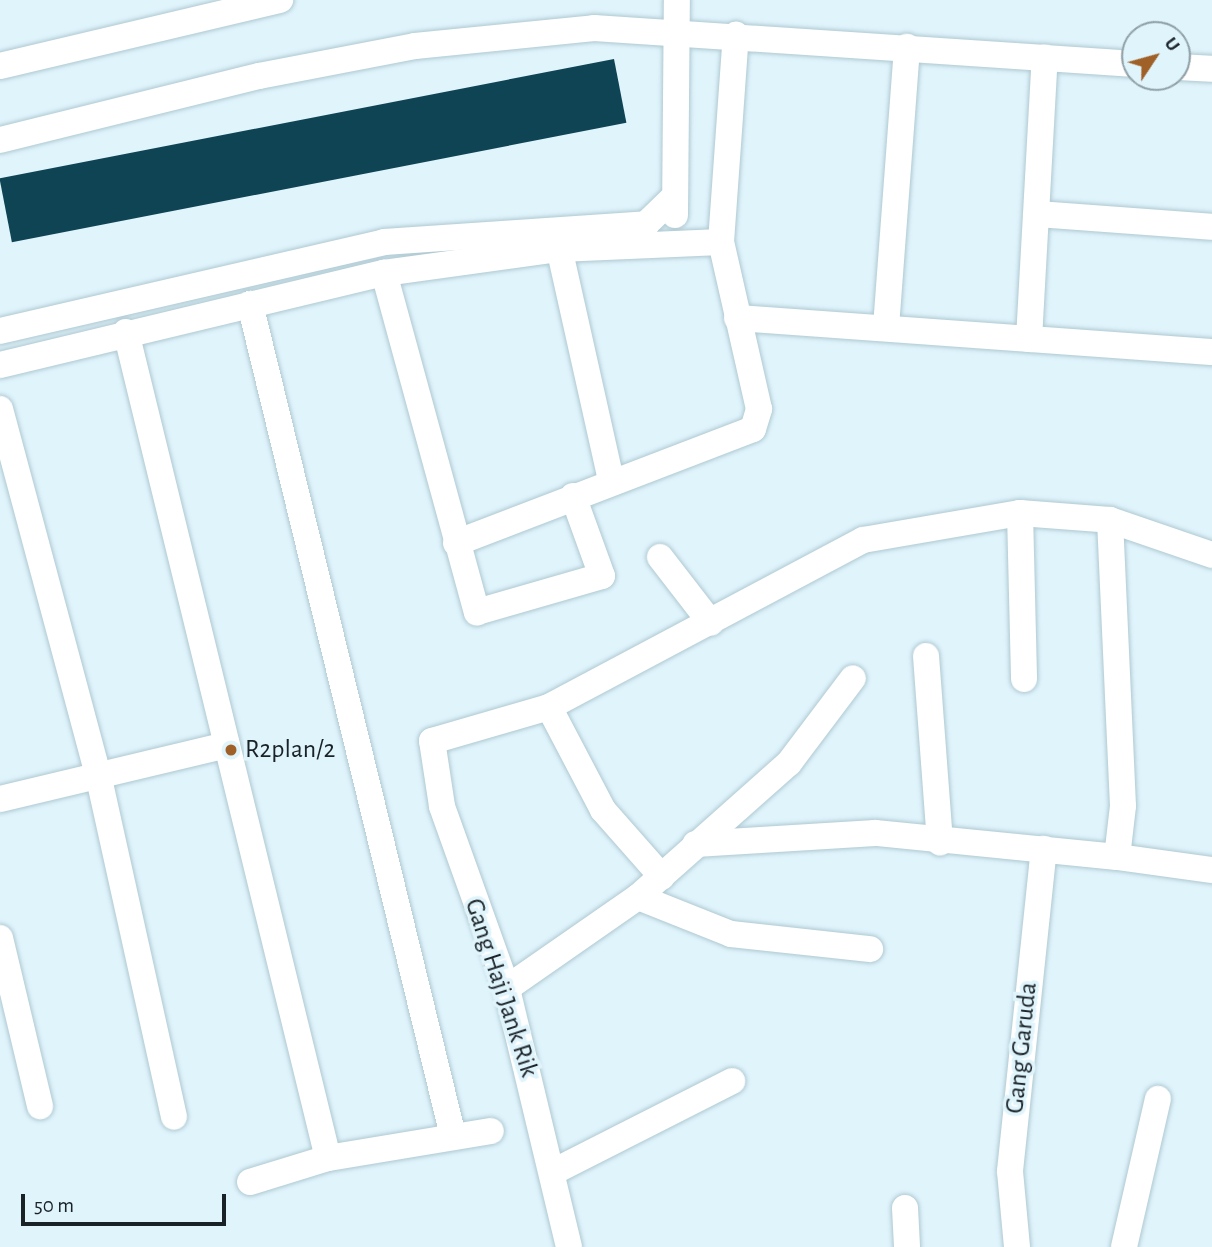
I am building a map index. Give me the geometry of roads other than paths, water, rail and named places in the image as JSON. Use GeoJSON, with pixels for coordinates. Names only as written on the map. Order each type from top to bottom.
{"type":"FeatureCollection","features":[{"type":"Feature","properties":{"kind":"street"},"geometry":{"type":"LineString","coordinates":[[0,66],[280,0]]}},
{"type":"Feature","properties":{"kind":"street"},"geometry":{"type":"LineString","coordinates":[[678,14],[673,198],[679,244]]}},
{"type":"Feature","properties":{"kind":"street"},"geometry":{"type":"LineString","coordinates":[[0,141],[258,76],[415,46],[594,28],[678,14],[736,35],[1121,63]]}},
{"type":"Feature","properties":{"kind":"street"},"geometry":{"type":"LineString","coordinates":[[456,543],[611,481],[727,444],[753,429],[759,409],[720,242],[736,35]]}},
{"type":"Feature","properties":{"kind":"street"},"geometry":{"type":"LineString","coordinates":[[886,327],[907,47]]}},
{"type":"Feature","properties":{"kind":"street"},"geometry":{"type":"LineString","coordinates":[[1029,339],[1045,57]]}},
{"type":"Feature","properties":{"kind":"street"},"geometry":{"type":"LineString","coordinates":[[1191,68],[1212,69]]}},
{"type":"Feature","properties":{"kind":"street"},"geometry":{"type":"LineString","coordinates":[[629,236],[654,222],[673,198]]}},
{"type":"Feature","properties":{"kind":"street"},"geometry":{"type":"LineString","coordinates":[[1037,214],[1212,227]]}},
{"type":"Feature","properties":{"kind":"street"},"geometry":{"type":"LineString","coordinates":[[0,331],[384,242],[557,240],[629,236],[679,244],[720,242]]}},
{"type":"Feature","properties":{"kind":"street"},"geometry":{"type":"LineString","coordinates":[[0,365],[125,332],[384,273],[557,240]]}},
{"type":"Feature","properties":{"kind":"street"},"geometry":{"type":"LineString","coordinates":[[557,240],[611,481]]}},
{"type":"Feature","properties":{"kind":"street"},"geometry":{"type":"LineString","coordinates":[[384,273],[456,543],[482,616],[597,580],[603,572],[573,496]]}},
{"type":"Feature","properties":{"kind":"street"},"geometry":{"type":"LineString","coordinates":[[169,292],[175,321]]}},
{"type":"Feature","properties":{"kind":"street"},"geometry":{"type":"LineString","coordinates":[[250,304],[453,1136]]}},
{"type":"Feature","properties":{"kind":"street"},"geometry":{"type":"LineString","coordinates":[[737,318],[1212,352]]}},
{"type":"Feature","properties":{"kind":"street"},"geometry":{"type":"LineString","coordinates":[[125,332],[328,1158]]}},
{"type":"Feature","properties":{"kind":"street"},"geometry":{"type":"LineString","coordinates":[[0,409],[97,774],[174,1117]]}},
{"type":"Feature","properties":{"kind":"street"},"geometry":{"type":"LineString","coordinates":[[1020,513],[1024,679]]}},
{"type":"Feature","properties":{"kind":"street"},"geometry":{"type":"LineString","coordinates":[[662,877],[603,810],[549,707],[863,540],[1020,513],[1110,520],[1212,555]]}},
{"type":"Feature","properties":{"kind":"street"},"geometry":{"type":"LineString","coordinates":[[1110,520],[1123,806],[1117,857]]}},
{"type":"Feature","properties":{"kind":"street"},"geometry":{"type":"LineString","coordinates":[[660,557],[711,623]]}},
{"type":"Feature","properties":{"kind":"street"},"geometry":{"type":"LineString","coordinates":[[926,656],[940,842]]}},
{"type":"Feature","properties":{"kind":"street"},"geometry":{"type":"LineString","coordinates":[[507,988],[638,897],[662,877],[695,844],[789,763],[853,678]]}},
{"type":"Feature","properties":{"kind":"street","name":"Gang Haji Jank Rik"},"geometry":{"type":"LineString","coordinates":[[549,707],[440,736],[429,751],[442,806],[507,988],[554,1172],[569,1247]]}},
{"type":"Feature","properties":{"kind":"street"},"geometry":{"type":"LineString","coordinates":[[0,799],[227,745]]}},
{"type":"Feature","properties":{"kind":"street"},"geometry":{"type":"LineString","coordinates":[[695,844],[850,833],[1044,849],[1212,870]]}},
{"type":"Feature","properties":{"kind":"street","name":"Gang Garuda"},"geometry":{"type":"LineString","coordinates":[[1017,1247],[1010,1171],[1044,849]]}},
{"type":"Feature","properties":{"kind":"street"},"geometry":{"type":"LineString","coordinates":[[638,897],[731,934],[870,949]]}},
{"type":"Feature","properties":{"kind":"street"},"geometry":{"type":"LineString","coordinates":[[0,938],[40,1106]]}},
{"type":"Feature","properties":{"kind":"street"},"geometry":{"type":"LineString","coordinates":[[554,1172],[732,1081]]}},
{"type":"Feature","properties":{"kind":"street"},"geometry":{"type":"LineString","coordinates":[[1124,1247],[1158,1099]]}},
{"type":"Feature","properties":{"kind":"street"},"geometry":{"type":"LineString","coordinates":[[250,1182],[328,1158],[491,1131]]}},
{"type":"Feature","properties":{"kind":"street"},"geometry":{"type":"LineString","coordinates":[[905,1208],[906,1247]]}},
{"type":"Feature","properties":{"kind":"place","name":"R2plan/2"},"geometry":{"type":"Point","coordinates":[231,750]}}]}
